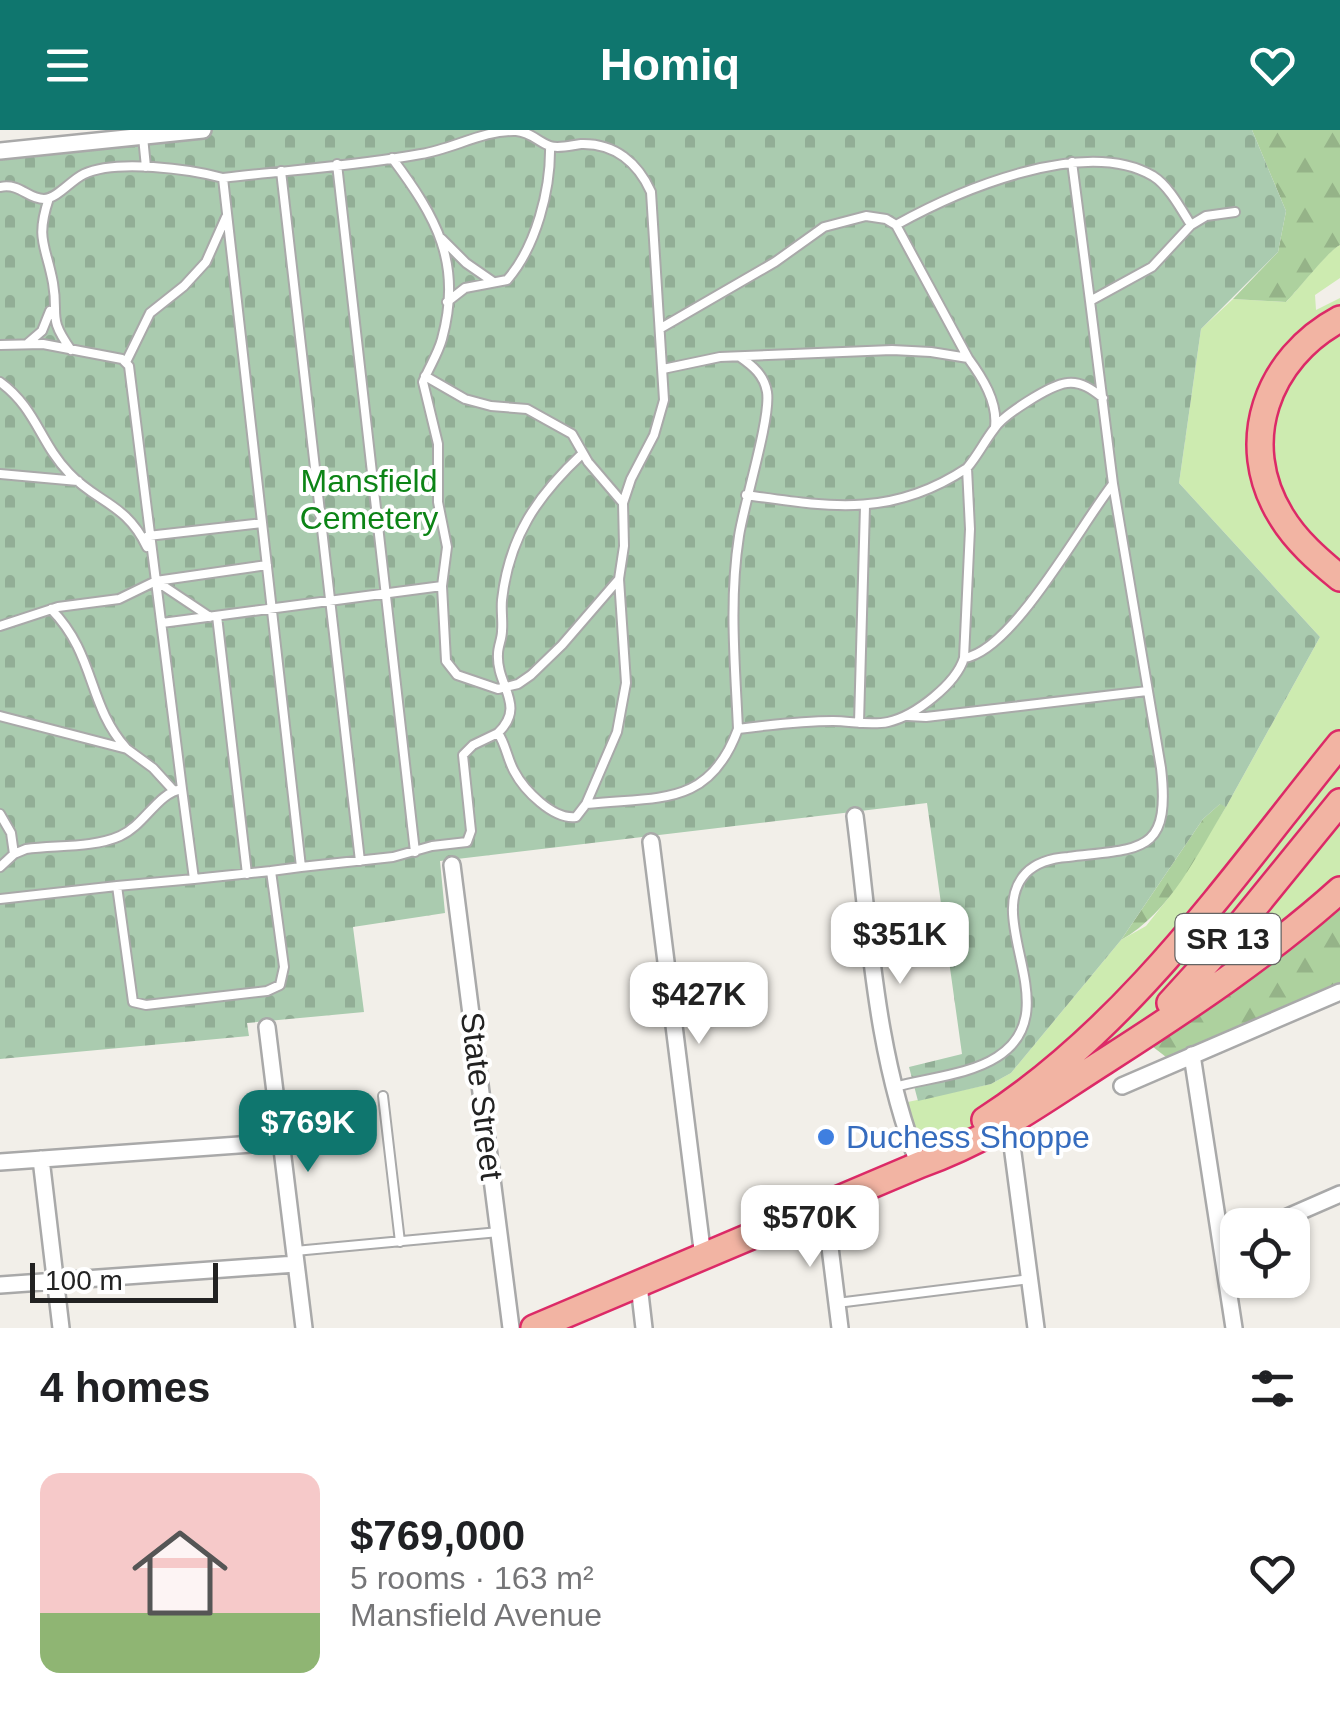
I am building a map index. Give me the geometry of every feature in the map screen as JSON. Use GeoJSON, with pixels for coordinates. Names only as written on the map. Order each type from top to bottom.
{"type":"FeatureCollection","features":[{"type":"Feature","properties":{"kind":"highway"},"geometry":{"type":"LineString","coordinates":[[1340,319],[1310,338],[1282,368],[1269,392],[1259,438],[1264,478],[1283,520],[1296,538],[1340,578]]}},
{"type":"Feature","properties":{"kind":"highway","name":"SR 13"},"geometry":{"type":"LineString","coordinates":[[534,1328],[967,1148],[1109,1020],[1190,929],[1340,744]]}},
{"type":"Feature","properties":{"kind":"highway","name":"SR 13"},"geometry":{"type":"LineString","coordinates":[[1008,1115],[1102,1062],[1167,1006],[1340,802]]}},
{"type":"Feature","properties":{"kind":"highway"},"geometry":{"type":"LineString","coordinates":[[1102,1062],[1146,1036],[1340,890]]}},
{"type":"Feature","properties":{"kind":"street"},"geometry":{"type":"LineString","coordinates":[[0,151],[203,130]]}},
{"type":"Feature","properties":{"kind":"street"},"geometry":{"type":"LineString","coordinates":[[855,816],[893,1088],[919,1165]]}},
{"type":"Feature","properties":{"kind":"street"},"geometry":{"type":"LineString","coordinates":[[651,842],[703,1257]]}},
{"type":"Feature","properties":{"kind":"street","name":"State Street"},"geometry":{"type":"LineString","coordinates":[[452,865],[512,1328]]}},
{"type":"Feature","properties":{"kind":"street"},"geometry":{"type":"LineString","coordinates":[[1122,1086],[1340,992]]}},
{"type":"Feature","properties":{"kind":"street"},"geometry":{"type":"LineString","coordinates":[[267,1027],[304,1328]]}},
{"type":"Feature","properties":{"kind":"street"},"geometry":{"type":"LineString","coordinates":[[1192,1056],[1223,1208]]}},
{"type":"Feature","properties":{"kind":"street"},"geometry":{"type":"LineString","coordinates":[[1008,1115],[1036,1328]]}},
{"type":"Feature","properties":{"kind":"street"},"geometry":{"type":"LineString","coordinates":[[0,1162],[282,1142]]}},
{"type":"Feature","properties":{"kind":"street"},"geometry":{"type":"LineString","coordinates":[[41,1159],[62,1328]]}},
{"type":"Feature","properties":{"kind":"street"},"geometry":{"type":"LineString","coordinates":[[1308,1208],[1340,1194]]}},
{"type":"Feature","properties":{"kind":"street"},"geometry":{"type":"LineString","coordinates":[[824,1207],[840,1328]]}},
{"type":"Feature","properties":{"kind":"street"},"geometry":{"type":"LineString","coordinates":[[0,1285],[295,1258]]}},
{"type":"Feature","properties":{"kind":"street"},"geometry":{"type":"LineString","coordinates":[[638,1284],[644,1328]]}},
{"type":"Feature","properties":{"kind":"street"},"geometry":{"type":"LineString","coordinates":[[1233,1298],[1234,1328]]}},
{"type":"Feature","properties":{"kind":"lane"},"geometry":{"type":"LineString","coordinates":[[0,187],[17,186],[36,197],[49,198],[92,171],[182,168],[224,178],[422,154],[502,131],[524,132],[550,146],[582,144],[610,149],[629,160],[651,192],[652,255],[664,369],[660,418],[623,503],[619,579],[626,683],[617,732],[586,804],[576,817],[552,813],[514,772],[498,733]]}},
{"type":"Feature","properties":{"kind":"lane"},"geometry":{"type":"LineString","coordinates":[[143,136],[146,168]]}},
{"type":"Feature","properties":{"kind":"lane"},"geometry":{"type":"LineString","coordinates":[[448,302],[465,288],[507,280],[518,266],[549,190],[550,146]]}},
{"type":"Feature","properties":{"kind":"lane"},"geometry":{"type":"LineString","coordinates":[[392,158],[423,200],[442,239],[466,263],[494,282]]}},
{"type":"Feature","properties":{"kind":"lane"},"geometry":{"type":"LineString","coordinates":[[896,225],[992,184],[1072,162],[1108,163],[1152,176],[1191,225]]}},
{"type":"Feature","properties":{"kind":"lane"},"geometry":{"type":"LineString","coordinates":[[893,1088],[989,1062],[1019,1036],[1027,1004],[1016,894],[1027,872],[1051,859],[1128,850],[1155,834],[1161,824],[1165,801],[1114,484],[1072,162]]}},
{"type":"Feature","properties":{"kind":"lane"},"geometry":{"type":"LineString","coordinates":[[337,164],[415,852]]}},
{"type":"Feature","properties":{"kind":"lane"},"geometry":{"type":"LineString","coordinates":[[282,171],[360,861]]}},
{"type":"Feature","properties":{"kind":"lane"},"geometry":{"type":"LineString","coordinates":[[224,178],[301,867]]}},
{"type":"Feature","properties":{"kind":"lane"},"geometry":{"type":"LineString","coordinates":[[49,198],[41,239],[53,286],[55,324],[71,350]]}},
{"type":"Feature","properties":{"kind":"lane"},"geometry":{"type":"LineString","coordinates":[[126,362],[150,313],[206,262],[227,211]]}},
{"type":"Feature","properties":{"kind":"lane"},"geometry":{"type":"LineString","coordinates":[[1090,301],[1152,267],[1191,225],[1206,216],[1234,212]]}},
{"type":"Feature","properties":{"kind":"lane"},"geometry":{"type":"LineString","coordinates":[[661,328],[776,262],[824,227],[866,216],[896,225],[990,398],[996,417],[983,449],[966,468],[924,492],[900,501],[864,506],[826,506],[746,495]]}},
{"type":"Feature","properties":{"kind":"lane"},"geometry":{"type":"LineString","coordinates":[[442,239],[448,302],[442,340],[425,376],[423,390],[439,457],[438,502],[446,547],[442,586],[446,661],[457,674],[492,688],[518,684],[543,664],[619,579]]}},
{"type":"Feature","properties":{"kind":"lane"},"geometry":{"type":"LineString","coordinates":[[28,343],[42,331],[52,306]]}},
{"type":"Feature","properties":{"kind":"lane"},"geometry":{"type":"LineString","coordinates":[[0,346],[28,343],[99,354],[126,362],[132,375],[178,790],[194,879]]}},
{"type":"Feature","properties":{"kind":"lane"},"geometry":{"type":"LineString","coordinates":[[664,369],[720,357],[915,350],[968,358]]}},
{"type":"Feature","properties":{"kind":"lane"},"geometry":{"type":"LineString","coordinates":[[586,804],[690,790],[721,767],[738,729],[733,602],[746,495],[767,390],[756,368],[740,357]]}},
{"type":"Feature","properties":{"kind":"lane"},"geometry":{"type":"LineString","coordinates":[[425,376],[465,400],[526,409],[572,434],[582,454],[623,503]]}},
{"type":"Feature","properties":{"kind":"lane"},"geometry":{"type":"LineString","coordinates":[[0,382],[26,404],[56,457],[78,481],[128,519],[152,560]]}},
{"type":"Feature","properties":{"kind":"lane"},"geometry":{"type":"LineString","coordinates":[[994,427],[1024,404],[1067,383],[1089,386],[1104,399]]}},
{"type":"Feature","properties":{"kind":"lane"},"geometry":{"type":"LineString","coordinates":[[0,899],[360,861],[470,839],[463,755],[498,733],[511,716],[498,651],[502,599],[514,554],[534,505],[582,454]]}},
{"type":"Feature","properties":{"kind":"lane"},"geometry":{"type":"LineString","coordinates":[[907,716],[952,678],[964,658],[970,529],[966,468]]}},
{"type":"Feature","properties":{"kind":"lane"},"geometry":{"type":"LineString","coordinates":[[0,474],[78,481]]}},
{"type":"Feature","properties":{"kind":"lane"},"geometry":{"type":"LineString","coordinates":[[964,658],[986,648],[1027,609],[1114,484]]}},
{"type":"Feature","properties":{"kind":"lane"},"geometry":{"type":"LineString","coordinates":[[858,723],[864,506]]}},
{"type":"Feature","properties":{"kind":"lane"},"geometry":{"type":"LineString","coordinates":[[148,536],[262,524]]}},
{"type":"Feature","properties":{"kind":"lane"},"geometry":{"type":"LineString","coordinates":[[0,626],[51,610],[119,599],[156,581],[267,566]]}},
{"type":"Feature","properties":{"kind":"lane"},"geometry":{"type":"LineString","coordinates":[[156,581],[214,616]]}},
{"type":"Feature","properties":{"kind":"lane"},"geometry":{"type":"LineString","coordinates":[[162,623],[442,586]]}},
{"type":"Feature","properties":{"kind":"lane"},"geometry":{"type":"LineString","coordinates":[[51,610],[74,636],[86,658],[108,722],[130,751],[178,790]]}},
{"type":"Feature","properties":{"kind":"lane"},"geometry":{"type":"LineString","coordinates":[[214,616],[247,874]]}},
{"type":"Feature","properties":{"kind":"lane"},"geometry":{"type":"LineString","coordinates":[[738,729],[833,721],[890,722],[907,716],[1147,691]]}},
{"type":"Feature","properties":{"kind":"lane"},"geometry":{"type":"LineString","coordinates":[[0,716],[130,751]]}},
{"type":"Feature","properties":{"kind":"lane"},"geometry":{"type":"LineString","coordinates":[[0,867],[14,854],[118,837],[178,790]]}},
{"type":"Feature","properties":{"kind":"lane"},"geometry":{"type":"LineString","coordinates":[[0,814],[12,833],[14,854]]}},
{"type":"Feature","properties":{"kind":"lane"},"geometry":{"type":"LineString","coordinates":[[117,886],[130,996],[139,1005],[146,1005],[266,991],[280,985],[285,975],[271,870]]}},
{"type":"Feature","properties":{"kind":"lane"},"geometry":{"type":"LineString","coordinates":[[383,1096],[400,1242]]}},
{"type":"Feature","properties":{"kind":"lane"},"geometry":{"type":"LineString","coordinates":[[295,1258],[499,1232]]}},
{"type":"Feature","properties":{"kind":"lane"},"geometry":{"type":"LineString","coordinates":[[837,1303],[1030,1279]]}},
{"type":"Feature","properties":{"kind":"green space","name":"Mansfield Cemetery"},"geometry":{"type":"Polygon","coordinates":[[[205,130],[1252,130],[1286,211],[1278,252],[1201,329],[1179,483],[1320,637],[1226,807],[1220,804],[1203,819],[1121,940],[1011,1073],[991,1084],[918,1101],[909,1067],[962,1054],[927,803],[440,861],[445,913],[353,927],[364,1012],[247,1023],[249,1036],[0,1059],[0,150],[205,130]]]}},
{"type":"Feature","properties":{"kind":"green space"},"geometry":{"type":"Polygon","coordinates":[[[1252,130],[1340,130],[1340,245],[1286,302],[1233,299],[1278,252],[1286,211],[1252,130]]]}},
{"type":"Feature","properties":{"kind":"green space"},"geometry":{"type":"Polygon","coordinates":[[[1340,245],[1340,278],[1315,295],[1316,310],[1340,298],[1340,901],[912,1177],[894,1105],[991,1084],[1011,1073],[1121,940],[1146,926],[1170,896],[1226,807],[1320,637],[1179,483],[1201,329],[1233,299],[1286,302],[1340,245]]]}},
{"type":"Feature","properties":{"kind":"green space"},"geometry":{"type":"Polygon","coordinates":[[[1221,803],[1226,807],[1169,898],[1121,940],[1203,819],[1221,803]]]}},
{"type":"Feature","properties":{"kind":"green space"},"geometry":{"type":"Polygon","coordinates":[[[1340,901],[1340,986],[1180,1053],[1166,1057],[1148,1043],[1340,901]]]}},
{"type":"Feature","properties":{"kind":"place","name":"Duchess Shoppe"},"geometry":{"type":"Point","coordinates":[826,1137]}}]}
